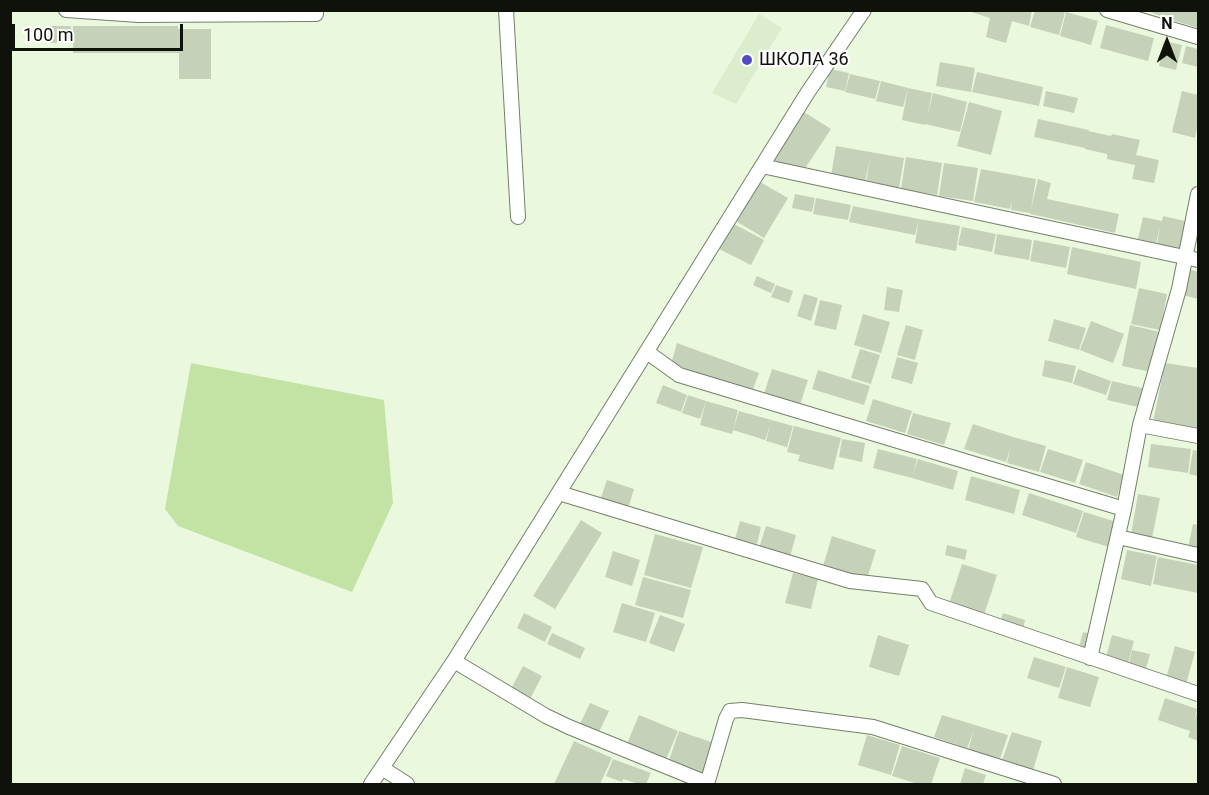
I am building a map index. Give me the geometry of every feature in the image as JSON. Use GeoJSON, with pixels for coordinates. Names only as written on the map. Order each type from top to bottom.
{"type":"FeatureCollection","features":[{"type":"Feature","properties":{"kind":"street"},"geometry":{"type":"LineString","coordinates":[[66,10],[139,13],[316,14],[316,10]]}},
{"type":"Feature","properties":{"kind":"street"},"geometry":{"type":"LineString","coordinates":[[506,10],[518,217]]}},
{"type":"Feature","properties":{"kind":"street"},"geometry":{"type":"LineString","coordinates":[[371,784],[454,661],[808,92],[864,10]]}},
{"type":"Feature","properties":{"kind":"street"},"geometry":{"type":"LineString","coordinates":[[1107,10],[1198,37]]}},
{"type":"Feature","properties":{"kind":"street"},"geometry":{"type":"LineString","coordinates":[[762,166],[1192,259]]}},
{"type":"Feature","properties":{"kind":"street"},"geometry":{"type":"LineString","coordinates":[[1090,657],[1118,537],[1140,425],[1179,289],[1192,259],[1198,194]]}},
{"type":"Feature","properties":{"kind":"street"},"geometry":{"type":"LineString","coordinates":[[646,352],[679,375],[1124,509]]}},
{"type":"Feature","properties":{"kind":"street"},"geometry":{"type":"LineString","coordinates":[[1140,425],[1198,436]]}},
{"type":"Feature","properties":{"kind":"street"},"geometry":{"type":"LineString","coordinates":[[559,493],[850,581],[922,589],[931,603],[1198,694]]}},
{"type":"Feature","properties":{"kind":"street"},"geometry":{"type":"LineString","coordinates":[[1118,537],[1198,555]]}},
{"type":"Feature","properties":{"kind":"street"},"geometry":{"type":"LineString","coordinates":[[454,661],[554,720],[707,784],[726,719],[730,711],[742,710],[873,727],[1054,784]]}},
{"type":"Feature","properties":{"kind":"street"},"geometry":{"type":"LineString","coordinates":[[382,768],[407,784]]}},
{"type":"Feature","properties":{"kind":"shaded area","name":"ШКОЛА 36"},"geometry":{"type":"Polygon","coordinates":[[[759,14],[782,28],[736,104],[712,93],[759,14]]]}},
{"type":"Feature","properties":{"kind":"green space"},"geometry":{"type":"Polygon","coordinates":[[[191,363],[384,400],[393,503],[352,592],[178,526],[165,509],[191,363]]]}},
{"type":"Feature","properties":{"kind":"building"},"geometry":{"type":"Polygon","coordinates":[[[965,10],[1032,10],[1029,26],[1012,21],[1006,43],[986,37],[990,18],[965,10]]]}},
{"type":"Feature","properties":{"kind":"building"},"geometry":{"type":"Polygon","coordinates":[[[1035,10],[1065,12],[1059,35],[1030,27],[1035,10]]]}},
{"type":"Feature","properties":{"kind":"building"},"geometry":{"type":"Polygon","coordinates":[[[1145,10],[1198,10],[1198,28],[1166,18],[1145,10]]]}},
{"type":"Feature","properties":{"kind":"building"},"geometry":{"type":"Polygon","coordinates":[[[1066,12],[1098,21],[1091,45],[1060,36],[1066,12]]]}},
{"type":"Feature","properties":{"kind":"building"},"geometry":{"type":"Polygon","coordinates":[[[1106,25],[1154,38],[1148,61],[1100,48],[1106,25]]]}},
{"type":"Feature","properties":{"kind":"building"},"geometry":{"type":"Polygon","coordinates":[[[50,26],[71,26],[71,43],[50,43],[50,26]]]}},
{"type":"Feature","properties":{"kind":"building"},"geometry":{"type":"Polygon","coordinates":[[[73,26],[178,26],[178,29],[211,29],[211,79],[179,79],[179,53],[73,53],[73,26]]]}},
{"type":"Feature","properties":{"kind":"building"},"geometry":{"type":"Polygon","coordinates":[[[1164,41],[1182,45],[1176,70],[1159,66],[1164,41]]]}},
{"type":"Feature","properties":{"kind":"building"},"geometry":{"type":"Polygon","coordinates":[[[1186,46],[1198,49],[1198,67],[1182,63],[1186,46]]]}},
{"type":"Feature","properties":{"kind":"building"},"geometry":{"type":"Polygon","coordinates":[[[940,62],[975,68],[971,92],[936,86],[940,62]]]}},
{"type":"Feature","properties":{"kind":"building"},"geometry":{"type":"Polygon","coordinates":[[[830,69],[849,73],[845,91],[826,87],[830,69]]]}},
{"type":"Feature","properties":{"kind":"building"},"geometry":{"type":"Polygon","coordinates":[[[977,72],[1043,87],[1039,106],[972,92],[977,72]]]}},
{"type":"Feature","properties":{"kind":"building"},"geometry":{"type":"Polygon","coordinates":[[[850,74],[880,81],[875,99],[845,92],[850,74]]]}},
{"type":"Feature","properties":{"kind":"building"},"geometry":{"type":"Polygon","coordinates":[[[881,81],[908,88],[903,107],[876,101],[881,81]]]}},
{"type":"Feature","properties":{"kind":"building"},"geometry":{"type":"Polygon","coordinates":[[[908,88],[932,93],[927,118],[933,93],[967,102],[960,132],[902,120],[908,88]]]}},
{"type":"Feature","properties":{"kind":"building"},"geometry":{"type":"Polygon","coordinates":[[[1046,91],[1078,98],[1074,113],[1043,106],[1046,91]]]}},
{"type":"Feature","properties":{"kind":"building"},"geometry":{"type":"Polygon","coordinates":[[[1182,91],[1198,95],[1198,123],[1195,138],[1172,132],[1182,91]]]}},
{"type":"Feature","properties":{"kind":"building"},"geometry":{"type":"Polygon","coordinates":[[[969,102],[1002,111],[991,155],[957,146],[969,102]]]}},
{"type":"Feature","properties":{"kind":"building"},"geometry":{"type":"Polygon","coordinates":[[[804,112],[831,129],[802,173],[772,162],[804,112]]]}},
{"type":"Feature","properties":{"kind":"building"},"geometry":{"type":"Polygon","coordinates":[[[1038,119],[1111,136],[1112,134],[1140,140],[1136,155],[1159,160],[1154,183],[1132,179],[1135,165],[1107,159],[1107,154],[1034,137],[1038,119]]]}},
{"type":"Feature","properties":{"kind":"building"},"geometry":{"type":"Polygon","coordinates":[[[836,146],[904,158],[899,188],[866,183],[870,157],[865,182],[831,176],[836,146]]]}},
{"type":"Feature","properties":{"kind":"building"},"geometry":{"type":"Polygon","coordinates":[[[906,157],[942,163],[937,195],[901,189],[906,157]]]}},
{"type":"Feature","properties":{"kind":"building"},"geometry":{"type":"Polygon","coordinates":[[[944,163],[978,168],[973,201],[939,196],[944,163]]]}},
{"type":"Feature","properties":{"kind":"building"},"geometry":{"type":"Polygon","coordinates":[[[981,169],[1036,179],[1031,209],[1038,179],[1051,183],[1047,199],[1119,214],[1115,233],[1011,210],[1012,200],[1010,209],[974,202],[981,169]]]}},
{"type":"Feature","properties":{"kind":"building"},"geometry":{"type":"Polygon","coordinates":[[[760,182],[788,198],[764,238],[736,221],[760,182]]]}},
{"type":"Feature","properties":{"kind":"building"},"geometry":{"type":"Polygon","coordinates":[[[795,194],[815,198],[812,212],[792,208],[795,194]]]}},
{"type":"Feature","properties":{"kind":"building"},"geometry":{"type":"Polygon","coordinates":[[[816,198],[851,205],[848,220],[813,214],[816,198]]]}},
{"type":"Feature","properties":{"kind":"building"},"geometry":{"type":"Polygon","coordinates":[[[853,206],[919,219],[915,235],[849,222],[853,206]]]}},
{"type":"Feature","properties":{"kind":"building"},"geometry":{"type":"Polygon","coordinates":[[[1163,216],[1185,221],[1180,248],[1157,244],[1160,227],[1156,243],[1138,239],[1143,217],[1162,221],[1163,216]]]}},
{"type":"Feature","properties":{"kind":"building"},"geometry":{"type":"Polygon","coordinates":[[[919,219],[960,226],[956,251],[915,243],[919,219]]]}},
{"type":"Feature","properties":{"kind":"building"},"geometry":{"type":"Polygon","coordinates":[[[732,223],[764,240],[751,265],[719,249],[732,223]]]}},
{"type":"Feature","properties":{"kind":"building"},"geometry":{"type":"Polygon","coordinates":[[[962,227],[996,234],[992,252],[958,245],[962,227]]]}},
{"type":"Feature","properties":{"kind":"building"},"geometry":{"type":"Polygon","coordinates":[[[997,234],[1032,240],[1029,260],[994,254],[997,234]]]}},
{"type":"Feature","properties":{"kind":"building"},"geometry":{"type":"Polygon","coordinates":[[[1034,240],[1070,247],[1066,268],[1030,261],[1034,240]]]}},
{"type":"Feature","properties":{"kind":"building"},"geometry":{"type":"Polygon","coordinates":[[[1072,247],[1141,262],[1136,289],[1067,274],[1072,247]]]}},
{"type":"Feature","properties":{"kind":"building"},"geometry":{"type":"Polygon","coordinates":[[[1185,268],[1198,272],[1198,299],[1179,294],[1185,268]]]}},
{"type":"Feature","properties":{"kind":"building"},"geometry":{"type":"Polygon","coordinates":[[[757,276],[775,284],[771,293],[753,285],[757,276]]]}},
{"type":"Feature","properties":{"kind":"building"},"geometry":{"type":"Polygon","coordinates":[[[776,285],[793,291],[789,303],[771,297],[776,285]]]}},
{"type":"Feature","properties":{"kind":"building"},"geometry":{"type":"Polygon","coordinates":[[[887,287],[903,290],[899,312],[884,310],[887,287]]]}},
{"type":"Feature","properties":{"kind":"building"},"geometry":{"type":"Polygon","coordinates":[[[1139,288],[1167,294],[1160,330],[1131,324],[1139,288]]]}},
{"type":"Feature","properties":{"kind":"building"},"geometry":{"type":"Polygon","coordinates":[[[804,294],[818,298],[811,321],[797,316],[804,294]]]}},
{"type":"Feature","properties":{"kind":"building"},"geometry":{"type":"Polygon","coordinates":[[[820,300],[842,305],[836,330],[814,325],[820,300]]]}},
{"type":"Feature","properties":{"kind":"building"},"geometry":{"type":"Polygon","coordinates":[[[863,314],[890,322],[881,353],[854,345],[863,314]]]}},
{"type":"Feature","properties":{"kind":"building"},"geometry":{"type":"Polygon","coordinates":[[[1054,319],[1086,328],[1079,350],[1048,341],[1054,319]]]}},
{"type":"Feature","properties":{"kind":"building"},"geometry":{"type":"Polygon","coordinates":[[[1091,321],[1124,334],[1113,363],[1080,350],[1091,321]]]}},
{"type":"Feature","properties":{"kind":"building"},"geometry":{"type":"Polygon","coordinates":[[[906,325],[923,330],[915,360],[897,355],[906,325]]]}},
{"type":"Feature","properties":{"kind":"building"},"geometry":{"type":"Polygon","coordinates":[[[1130,325],[1160,332],[1151,372],[1122,366],[1130,325]]]}},
{"type":"Feature","properties":{"kind":"building"},"geometry":{"type":"Polygon","coordinates":[[[677,343],[759,373],[752,392],[671,364],[677,343]]]}},
{"type":"Feature","properties":{"kind":"building"},"geometry":{"type":"Polygon","coordinates":[[[860,349],[880,355],[871,384],[851,378],[860,349]]]}},
{"type":"Feature","properties":{"kind":"building"},"geometry":{"type":"Polygon","coordinates":[[[897,357],[918,363],[912,384],[891,378],[897,357]]]}},
{"type":"Feature","properties":{"kind":"building"},"geometry":{"type":"Polygon","coordinates":[[[1045,360],[1076,366],[1072,383],[1042,376],[1045,360]]]}},
{"type":"Feature","properties":{"kind":"building"},"geometry":{"type":"Polygon","coordinates":[[[1165,363],[1198,368],[1198,435],[1152,427],[1165,363]]]}},
{"type":"Feature","properties":{"kind":"building"},"geometry":{"type":"Polygon","coordinates":[[[772,369],[808,380],[800,405],[764,394],[772,369]]]}},
{"type":"Feature","properties":{"kind":"building"},"geometry":{"type":"Polygon","coordinates":[[[1078,369],[1111,381],[1106,395],[1073,384],[1078,369]]]}},
{"type":"Feature","properties":{"kind":"building"},"geometry":{"type":"Polygon","coordinates":[[[818,370],[870,386],[864,405],[812,389],[818,370]]]}},
{"type":"Feature","properties":{"kind":"building"},"geometry":{"type":"Polygon","coordinates":[[[1112,381],[1146,389],[1142,408],[1107,400],[1112,381]]]}},
{"type":"Feature","properties":{"kind":"building"},"geometry":{"type":"Polygon","coordinates":[[[663,385],[687,395],[681,412],[656,403],[663,385]]]}},
{"type":"Feature","properties":{"kind":"building"},"geometry":{"type":"Polygon","coordinates":[[[688,395],[706,401],[700,419],[682,413],[688,395]]]}},
{"type":"Feature","properties":{"kind":"building"},"geometry":{"type":"Polygon","coordinates":[[[873,399],[912,411],[905,433],[866,421],[873,399]]]}},
{"type":"Feature","properties":{"kind":"building"},"geometry":{"type":"Polygon","coordinates":[[[706,401],[738,410],[732,434],[700,425],[706,401]]]}},
{"type":"Feature","properties":{"kind":"building"},"geometry":{"type":"Polygon","coordinates":[[[739,411],[793,426],[787,447],[766,441],[770,426],[765,440],[733,430],[739,411]]]}},
{"type":"Feature","properties":{"kind":"building"},"geometry":{"type":"Polygon","coordinates":[[[913,413],[951,423],[944,445],[907,434],[913,413]]]}},
{"type":"Feature","properties":{"kind":"building"},"geometry":{"type":"Polygon","coordinates":[[[973,424],[1046,446],[1039,472],[1007,463],[1011,446],[1006,462],[964,449],[973,424]]]}},
{"type":"Feature","properties":{"kind":"building"},"geometry":{"type":"Polygon","coordinates":[[[794,426],[841,438],[833,470],[798,461],[800,455],[787,452],[794,426]]]}},
{"type":"Feature","properties":{"kind":"building"},"geometry":{"type":"Polygon","coordinates":[[[842,439],[865,443],[862,462],[839,457],[842,439]]]}},
{"type":"Feature","properties":{"kind":"building"},"geometry":{"type":"Polygon","coordinates":[[[1151,444],[1191,449],[1188,473],[1148,467],[1151,444]]]}},
{"type":"Feature","properties":{"kind":"building"},"geometry":{"type":"Polygon","coordinates":[[[878,449],[917,459],[912,478],[873,468],[878,449]]]}},
{"type":"Feature","properties":{"kind":"building"},"geometry":{"type":"Polygon","coordinates":[[[1048,449],[1083,460],[1075,483],[1040,472],[1048,449]]]}},
{"type":"Feature","properties":{"kind":"building"},"geometry":{"type":"Polygon","coordinates":[[[1193,450],[1198,451],[1198,476],[1189,474],[1193,450]]]}},
{"type":"Feature","properties":{"kind":"building"},"geometry":{"type":"Polygon","coordinates":[[[918,459],[958,471],[953,490],[912,478],[918,459]]]}},
{"type":"Feature","properties":{"kind":"building"},"geometry":{"type":"Polygon","coordinates":[[[1086,462],[1124,475],[1117,497],[1079,484],[1086,462]]]}},
{"type":"Feature","properties":{"kind":"building"},"geometry":{"type":"Polygon","coordinates":[[[971,476],[1020,490],[1014,514],[965,500],[971,476]]]}},
{"type":"Feature","properties":{"kind":"building"},"geometry":{"type":"Polygon","coordinates":[[[607,480],[634,489],[627,512],[599,503],[607,480]]]}},
{"type":"Feature","properties":{"kind":"building"},"geometry":{"type":"Polygon","coordinates":[[[1029,493],[1083,511],[1076,533],[1022,515],[1029,493]]]}},
{"type":"Feature","properties":{"kind":"building"},"geometry":{"type":"Polygon","coordinates":[[[1138,494],[1160,498],[1152,538],[1131,534],[1138,494]]]}},
{"type":"Feature","properties":{"kind":"building"},"geometry":{"type":"Polygon","coordinates":[[[1084,512],[1117,522],[1109,547],[1076,537],[1084,512]]]}},
{"type":"Feature","properties":{"kind":"building"},"geometry":{"type":"Polygon","coordinates":[[[581,520],[602,533],[555,609],[533,596],[581,520]]]}},
{"type":"Feature","properties":{"kind":"building"},"geometry":{"type":"Polygon","coordinates":[[[740,521],[761,527],[757,544],[735,539],[740,521]]]}},
{"type":"Feature","properties":{"kind":"building"},"geometry":{"type":"Polygon","coordinates":[[[1193,524],[1198,525],[1198,550],[1188,548],[1193,524]]]}},
{"type":"Feature","properties":{"kind":"building"},"geometry":{"type":"Polygon","coordinates":[[[766,526],[796,535],[790,557],[759,548],[766,526]]]}},
{"type":"Feature","properties":{"kind":"building"},"geometry":{"type":"Polygon","coordinates":[[[655,534],[703,547],[691,588],[644,575],[655,534]]]}},
{"type":"Feature","properties":{"kind":"building"},"geometry":{"type":"Polygon","coordinates":[[[832,536],[876,550],[867,579],[823,566],[832,536]]]}},
{"type":"Feature","properties":{"kind":"building"},"geometry":{"type":"Polygon","coordinates":[[[947,545],[967,550],[965,560],[945,555],[947,545]]]}},
{"type":"Feature","properties":{"kind":"building"},"geometry":{"type":"Polygon","coordinates":[[[1127,550],[1157,556],[1151,586],[1121,579],[1127,550]]]}},
{"type":"Feature","properties":{"kind":"building"},"geometry":{"type":"Polygon","coordinates":[[[613,551],[640,560],[632,586],[605,577],[613,551]]]}},
{"type":"Feature","properties":{"kind":"building"},"geometry":{"type":"Polygon","coordinates":[[[1158,557],[1198,565],[1198,593],[1153,584],[1158,557]]]}},
{"type":"Feature","properties":{"kind":"building"},"geometry":{"type":"Polygon","coordinates":[[[962,564],[997,575],[984,615],[949,604],[962,564]]]}},
{"type":"Feature","properties":{"kind":"building"},"geometry":{"type":"Polygon","coordinates":[[[793,573],[818,579],[811,609],[785,603],[793,573]]]}},
{"type":"Feature","properties":{"kind":"building"},"geometry":{"type":"Polygon","coordinates":[[[643,577],[691,590],[683,618],[635,605],[643,577]]]}},
{"type":"Feature","properties":{"kind":"building"},"geometry":{"type":"Polygon","coordinates":[[[622,603],[655,613],[646,642],[613,632],[622,603]]]}},
{"type":"Feature","properties":{"kind":"building"},"geometry":{"type":"Polygon","coordinates":[[[524,613],[552,627],[545,642],[517,628],[524,613]]]}},
{"type":"Feature","properties":{"kind":"building"},"geometry":{"type":"Polygon","coordinates":[[[1003,613],[1025,620],[1023,630],[1000,623],[1003,613]]]}},
{"type":"Feature","properties":{"kind":"building"},"geometry":{"type":"Polygon","coordinates":[[[660,615],[685,624],[674,652],[649,643],[660,615]]]}},
{"type":"Feature","properties":{"kind":"building"},"geometry":{"type":"Polygon","coordinates":[[[1083,632],[1095,635],[1089,654],[1078,650],[1083,632]]]}},
{"type":"Feature","properties":{"kind":"building"},"geometry":{"type":"Polygon","coordinates":[[[552,633],[585,648],[580,659],[547,644],[552,633]]]}},
{"type":"Feature","properties":{"kind":"building"},"geometry":{"type":"Polygon","coordinates":[[[878,635],[909,645],[899,676],[869,667],[878,635]]]}},
{"type":"Feature","properties":{"kind":"building"},"geometry":{"type":"Polygon","coordinates":[[[1112,635],[1134,641],[1127,667],[1105,661],[1112,635]]]}},
{"type":"Feature","properties":{"kind":"building"},"geometry":{"type":"Polygon","coordinates":[[[1175,646],[1195,652],[1186,684],[1166,679],[1175,646]]]}},
{"type":"Feature","properties":{"kind":"building"},"geometry":{"type":"Polygon","coordinates":[[[1132,650],[1150,654],[1145,672],[1128,667],[1132,650]]]}},
{"type":"Feature","properties":{"kind":"building"},"geometry":{"type":"Polygon","coordinates":[[[1034,657],[1066,667],[1059,688],[1027,678],[1034,657]]]}},
{"type":"Feature","properties":{"kind":"building"},"geometry":{"type":"Polygon","coordinates":[[[523,666],[542,676],[530,699],[511,689],[523,666]]]}},
{"type":"Feature","properties":{"kind":"building"},"geometry":{"type":"Polygon","coordinates":[[[1067,667],[1099,677],[1090,707],[1058,698],[1067,667]]]}},
{"type":"Feature","properties":{"kind":"building"},"geometry":{"type":"Polygon","coordinates":[[[1165,698],[1197,709],[1194,722],[1198,710],[1198,741],[1188,737],[1190,731],[1158,720],[1165,698]]]}},
{"type":"Feature","properties":{"kind":"building"},"geometry":{"type":"Polygon","coordinates":[[[590,703],[609,711],[599,732],[580,724],[590,703]]]}},
{"type":"Feature","properties":{"kind":"building"},"geometry":{"type":"Polygon","coordinates":[[[639,715],[678,731],[665,762],[626,746],[639,715]]]}},
{"type":"Feature","properties":{"kind":"building"},"geometry":{"type":"Polygon","coordinates":[[[942,715],[1008,735],[1000,759],[968,750],[974,730],[967,748],[934,737],[942,715]]]}},
{"type":"Feature","properties":{"kind":"building"},"geometry":{"type":"Polygon","coordinates":[[[679,731],[717,744],[706,776],[668,763],[679,731]]]}},
{"type":"Feature","properties":{"kind":"building"},"geometry":{"type":"Polygon","coordinates":[[[1012,732],[1042,741],[1033,770],[1002,760],[1012,732]]]}},
{"type":"Feature","properties":{"kind":"building"},"geometry":{"type":"Polygon","coordinates":[[[867,735],[900,745],[891,775],[858,765],[867,735]]]}},
{"type":"Feature","properties":{"kind":"building"},"geometry":{"type":"Polygon","coordinates":[[[574,741],[612,758],[600,784],[554,784],[574,741]]]}},
{"type":"Feature","properties":{"kind":"building"},"geometry":{"type":"Polygon","coordinates":[[[902,746],[940,758],[931,784],[918,784],[892,776],[902,746]]]}},
{"type":"Feature","properties":{"kind":"building"},"geometry":{"type":"Polygon","coordinates":[[[613,759],[651,773],[646,784],[623,779],[622,782],[606,776],[613,759]]]}},
{"type":"Feature","properties":{"kind":"building"},"geometry":{"type":"Polygon","coordinates":[[[965,768],[986,775],[983,784],[960,784],[965,768]]]}},
{"type":"Feature","properties":{"kind":"place","name":"ШКОЛА 36"},"geometry":{"type":"Point","coordinates":[747,60]}}]}
